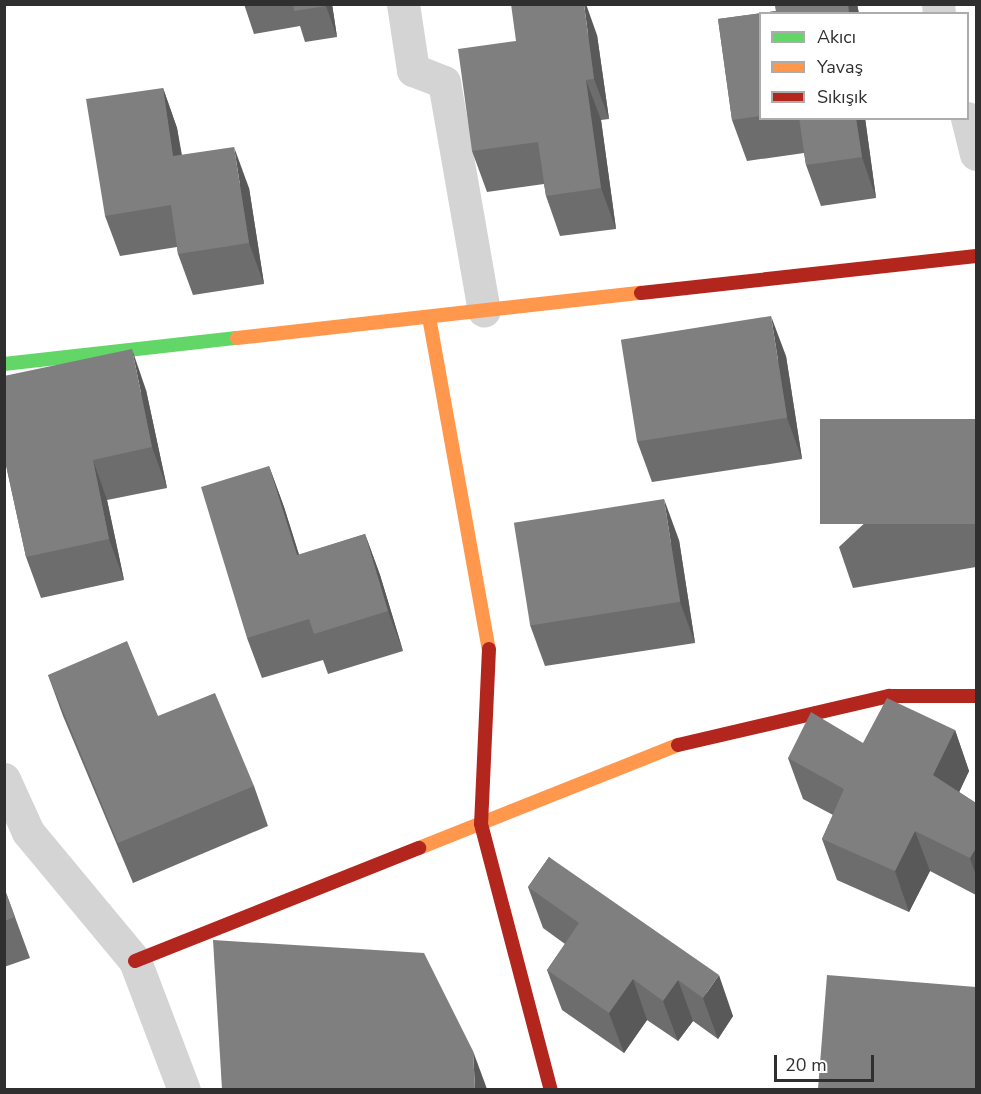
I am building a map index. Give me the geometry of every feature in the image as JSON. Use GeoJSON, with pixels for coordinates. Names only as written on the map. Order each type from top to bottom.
{"type":"FeatureCollection","features":[{"type":"Feature","properties":{"kind":"street"},"geometry":{"type":"LineString","coordinates":[[404,4],[413,70],[444,82],[484,311]]}},
{"type":"Feature","properties":{"kind":"street"},"geometry":{"type":"LineString","coordinates":[[968,120],[976,154]]}},
{"type":"Feature","properties":{"kind":"street"},"geometry":{"type":"LineString","coordinates":[[4,364],[976,256]]}},
{"type":"Feature","properties":{"kind":"street"},"geometry":{"type":"LineString","coordinates":[[429,317],[490,638],[482,824],[551,1089]]}},
{"type":"Feature","properties":{"kind":"street"},"geometry":{"type":"LineString","coordinates":[[135,961],[681,744],[889,696],[976,696]]}},
{"type":"Feature","properties":{"kind":"street"},"geometry":{"type":"LineString","coordinates":[[4,779],[28,832],[135,961],[184,1089]]}},
{"type":"Feature","properties":{"kind":"building"},"geometry":{"type":"Polygon","coordinates":[[[293,4],[326,4],[326,6],[294,11],[293,4]]]}},
{"type":"Feature","properties":{"kind":"building"},"geometry":{"type":"Polygon","coordinates":[[[511,4],[584,4],[594,79],[586,80],[601,188],[546,196],[538,142],[472,151],[458,49],[516,41],[511,4]]]}},
{"type":"Feature","properties":{"kind":"building"},"geometry":{"type":"Polygon","coordinates":[[[775,4],[848,4],[849,12],[769,12],[776,11],[775,4]]]}},
{"type":"Feature","properties":{"kind":"building"},"geometry":{"type":"Polygon","coordinates":[[[759,13],[759,116],[732,120],[718,19],[759,13]]]}},
{"type":"Feature","properties":{"kind":"building"},"geometry":{"type":"Polygon","coordinates":[[[163,88],[173,156],[234,147],[249,243],[178,254],[171,205],[105,216],[86,99],[163,88]]]}},
{"type":"Feature","properties":{"kind":"building"},"geometry":{"type":"Polygon","coordinates":[[[799,120],[856,120],[862,157],[806,165],[799,120]]]}},
{"type":"Feature","properties":{"kind":"building"},"geometry":{"type":"Polygon","coordinates":[[[771,316],[787,418],[637,442],[621,340],[771,316]]]}},
{"type":"Feature","properties":{"kind":"building"},"geometry":{"type":"Polygon","coordinates":[[[132,349],[152,447],[93,460],[109,539],[26,557],[4,456],[4,376],[132,349]]]}},
{"type":"Feature","properties":{"kind":"building"},"geometry":{"type":"Polygon","coordinates":[[[820,419],[976,419],[976,524],[820,524],[820,419]]]}},
{"type":"Feature","properties":{"kind":"building"},"geometry":{"type":"Polygon","coordinates":[[[269,466],[297,555],[365,534],[388,611],[314,634],[309,619],[247,638],[201,487],[269,466]]]}},
{"type":"Feature","properties":{"kind":"building"},"geometry":{"type":"Polygon","coordinates":[[[664,499],[680,602],[530,625],[514,523],[664,499]]]}},
{"type":"Feature","properties":{"kind":"building"},"geometry":{"type":"Polygon","coordinates":[[[127,641],[158,716],[215,693],[254,786],[118,843],[48,675],[127,641]]]}},
{"type":"Feature","properties":{"kind":"building"},"geometry":{"type":"Polygon","coordinates":[[[887,698],[955,730],[933,775],[976,803],[976,848],[970,858],[915,831],[895,871],[822,839],[844,789],[788,758],[811,712],[863,743],[887,698]]]}},
{"type":"Feature","properties":{"kind":"building"},"geometry":{"type":"Polygon","coordinates":[[[549,857],[719,975],[703,998],[678,980],[663,1001],[633,979],[609,1013],[547,970],[579,923],[528,887],[549,857]]]}},
{"type":"Feature","properties":{"kind":"building"},"geometry":{"type":"Polygon","coordinates":[[[4,888],[15,917],[4,921],[4,888]]]}},
{"type":"Feature","properties":{"kind":"building"},"geometry":{"type":"Polygon","coordinates":[[[213,940],[424,953],[473,1051],[475,1089],[222,1089],[213,940]]]}},
{"type":"Feature","properties":{"kind":"building"},"geometry":{"type":"Polygon","coordinates":[[[827,975],[976,987],[976,1089],[818,1089],[827,975]]]}},
{"type":"Feature","properties":{"kind":"traffic: fast"},"geometry":{"type":"LineString","coordinates":[[4,364],[237,338]]}},
{"type":"Feature","properties":{"kind":"traffic: slow"},"geometry":{"type":"LineString","coordinates":[[237,338],[641,293]]}},
{"type":"Feature","properties":{"kind":"traffic: slow"},"geometry":{"type":"LineString","coordinates":[[429,317],[489,649]]}},
{"type":"Feature","properties":{"kind":"traffic: slow"},"geometry":{"type":"LineString","coordinates":[[419,848],[678,745]]}},
{"type":"Feature","properties":{"kind":"traffic: jam"},"geometry":{"type":"LineString","coordinates":[[641,293],[976,256]]}},
{"type":"Feature","properties":{"kind":"traffic: jam"},"geometry":{"type":"LineString","coordinates":[[489,649],[481,824],[551,1090]]}},
{"type":"Feature","properties":{"kind":"traffic: jam"},"geometry":{"type":"LineString","coordinates":[[678,745],[889,696],[976,696]]}},
{"type":"Feature","properties":{"kind":"traffic: jam"},"geometry":{"type":"LineString","coordinates":[[135,961],[419,848]]}}]}
